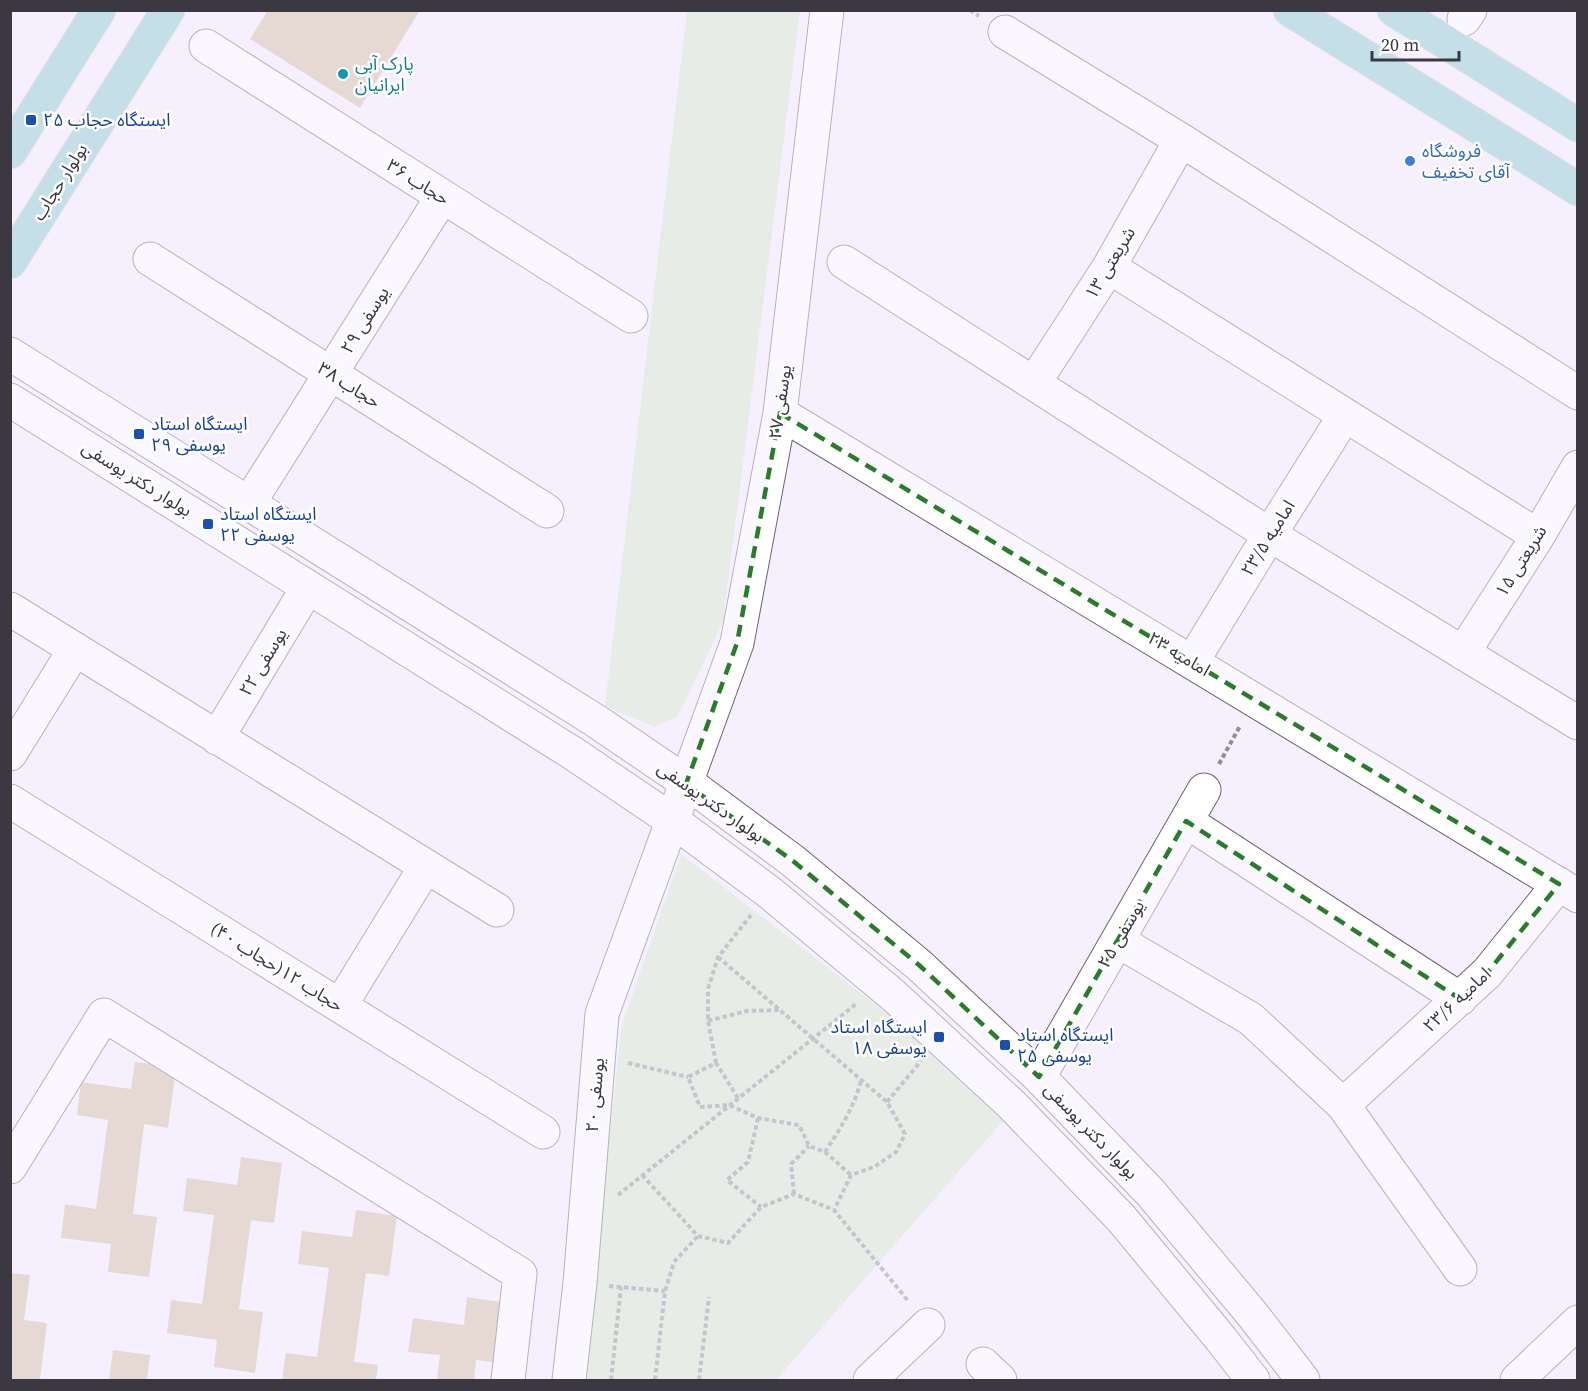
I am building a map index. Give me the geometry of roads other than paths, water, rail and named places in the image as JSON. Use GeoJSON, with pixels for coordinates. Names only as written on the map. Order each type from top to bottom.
{"type":"FeatureCollection","features":[{"type":"Feature","properties":{"kind":"main road"},"geometry":{"type":"LineString","coordinates":[[10,153],[99,10]]}},
{"type":"Feature","properties":{"kind":"main road","name":"بولوار حجاب"},"geometry":{"type":"LineString","coordinates":[[10,262],[168,10]]}},
{"type":"Feature","properties":{"kind":"main road"},"geometry":{"type":"LineString","coordinates":[[1290,10],[1578,189]]}},
{"type":"Feature","properties":{"kind":"main road"},"geometry":{"type":"LineString","coordinates":[[1394,10],[1578,125]]}},
{"type":"Feature","properties":{"kind":"street","name":"یوسفی ۲۷"},"geometry":{"type":"LineString","coordinates":[[673,821],[737,643],[780,413],[827,10]]}},
{"type":"Feature","properties":{"kind":"street"},"geometry":{"type":"LineString","coordinates":[[1005,32],[1181,140],[1578,393]]}},
{"type":"Feature","properties":{"kind":"street","name":"حجاب ۳۶"},"geometry":{"type":"LineString","coordinates":[[206,46],[631,316]]}},
{"type":"Feature","properties":{"kind":"street","name":"شریعتی ۱۳"},"geometry":{"type":"LineString","coordinates":[[1034,383],[1109,267],[1181,140]]}},
{"type":"Feature","properties":{"kind":"street","name":"یوسفی ۲۹"},"geometry":{"type":"LineString","coordinates":[[249,503],[442,197]]}},
{"type":"Feature","properties":{"kind":"street","name":"حجاب ۳۸"},"geometry":{"type":"LineString","coordinates":[[150,259],[546,511]]}},
{"type":"Feature","properties":{"kind":"street"},"geometry":{"type":"LineString","coordinates":[[844,262],[1270,534],[1578,723]]}},
{"type":"Feature","properties":{"kind":"street"},"geometry":{"type":"LineString","coordinates":[[1109,267],[1538,536]]}},
{"type":"Feature","properties":{"kind":"street","name":"بولوار دکتر یوسفی"},"geometry":{"type":"LineString","coordinates":[[10,354],[596,721],[793,861],[919,965],[1039,1077],[1150,1192],[1252,1314],[1303,1380]]}},
{"type":"Feature","properties":{"kind":"street","name":"بولوار دکتر یوسفی"},"geometry":{"type":"LineString","coordinates":[[10,400],[574,754],[673,821],[769,892],[881,984],[1012,1105],[1121,1218],[1253,1380]]}},
{"type":"Feature","properties":{"kind":"street","name":"امامیه ۲۳"},"geometry":{"type":"LineString","coordinates":[[780,413],[1568,890]]}},
{"type":"Feature","properties":{"kind":"street","name":"امامیه ۲۳/۵"},"geometry":{"type":"LineString","coordinates":[[1192,662],[1345,416]]}},
{"type":"Feature","properties":{"kind":"street","name":"شریعتی ۱۵"},"geometry":{"type":"LineString","coordinates":[[1463,653],[1538,536],[1578,467]]}},
{"type":"Feature","properties":{"kind":"street","name":"یوسفی ۲۲"},"geometry":{"type":"LineString","coordinates":[[218,738],[308,587]]}},
{"type":"Feature","properties":{"kind":"street"},"geometry":{"type":"LineString","coordinates":[[10,609],[497,910]]}},
{"type":"Feature","properties":{"kind":"street"},"geometry":{"type":"LineString","coordinates":[[10,754],[75,648]]}},
{"type":"Feature","properties":{"kind":"street","name":"یوسفی ۲۵"},"geometry":{"type":"LineString","coordinates":[[1039,1077],[1204,790]]}},
{"type":"Feature","properties":{"kind":"street","name":"حجاب ۱۲(حجاب ۴۰)"},"geometry":{"type":"LineString","coordinates":[[10,801],[543,1132]]}},
{"type":"Feature","properties":{"kind":"street","name":"یوسفی ۲۰"},"geometry":{"type":"LineString","coordinates":[[568,1380],[580,1283],[603,1014],[673,821]]}},
{"type":"Feature","properties":{"kind":"street"},"geometry":{"type":"LineString","coordinates":[[1186,821],[1460,999]]}},
{"type":"Feature","properties":{"kind":"street"},"geometry":{"type":"LineString","coordinates":[[340,1006],[426,866]]}},
{"type":"Feature","properties":{"kind":"street","name":"امامیه ۲۳/۶"},"geometry":{"type":"LineString","coordinates":[[1343,1105],[1460,999],[1568,890]]}},
{"type":"Feature","properties":{"kind":"street"},"geometry":{"type":"LineString","coordinates":[[1118,940],[1251,1019],[1343,1105],[1460,1269]]}},
{"type":"Feature","properties":{"kind":"street"},"geometry":{"type":"LineString","coordinates":[[10,1167],[104,1015],[520,1274],[508,1380]]}},
{"type":"Feature","properties":{"kind":"street"},"geometry":{"type":"LineString","coordinates":[[1517,1380],[1578,1322]]}},
{"type":"Feature","properties":{"kind":"street"},"geometry":{"type":"LineString","coordinates":[[870,1380],[928,1325]]}},
{"type":"Feature","properties":{"kind":"place","name":"پارک آبی ایرانیان"},"geometry":{"type":"Point","coordinates":[343,74]}},
{"type":"Feature","properties":{"kind":"place","name":"ایستگاه حجاب ۲۵"},"geometry":{"type":"Point","coordinates":[31,120]}},
{"type":"Feature","properties":{"kind":"place","name":"فروشگاه آقای تخفیف"},"geometry":{"type":"Point","coordinates":[1410,161]}},
{"type":"Feature","properties":{"kind":"place","name":"ایستگاه استاد یوسفی ۲۹"},"geometry":{"type":"Point","coordinates":[139,434]}},
{"type":"Feature","properties":{"kind":"place","name":"ایستگاه استاد یوسفی ۲۲"},"geometry":{"type":"Point","coordinates":[208,524]}},
{"type":"Feature","properties":{"kind":"place","name":"ایستگاه استاد یوسفی ۱۸"},"geometry":{"type":"Point","coordinates":[939,1037]}},
{"type":"Feature","properties":{"kind":"place","name":"ایستگاه استاد یوسفی ۲۵"},"geometry":{"type":"Point","coordinates":[1005,1045]}}]}
